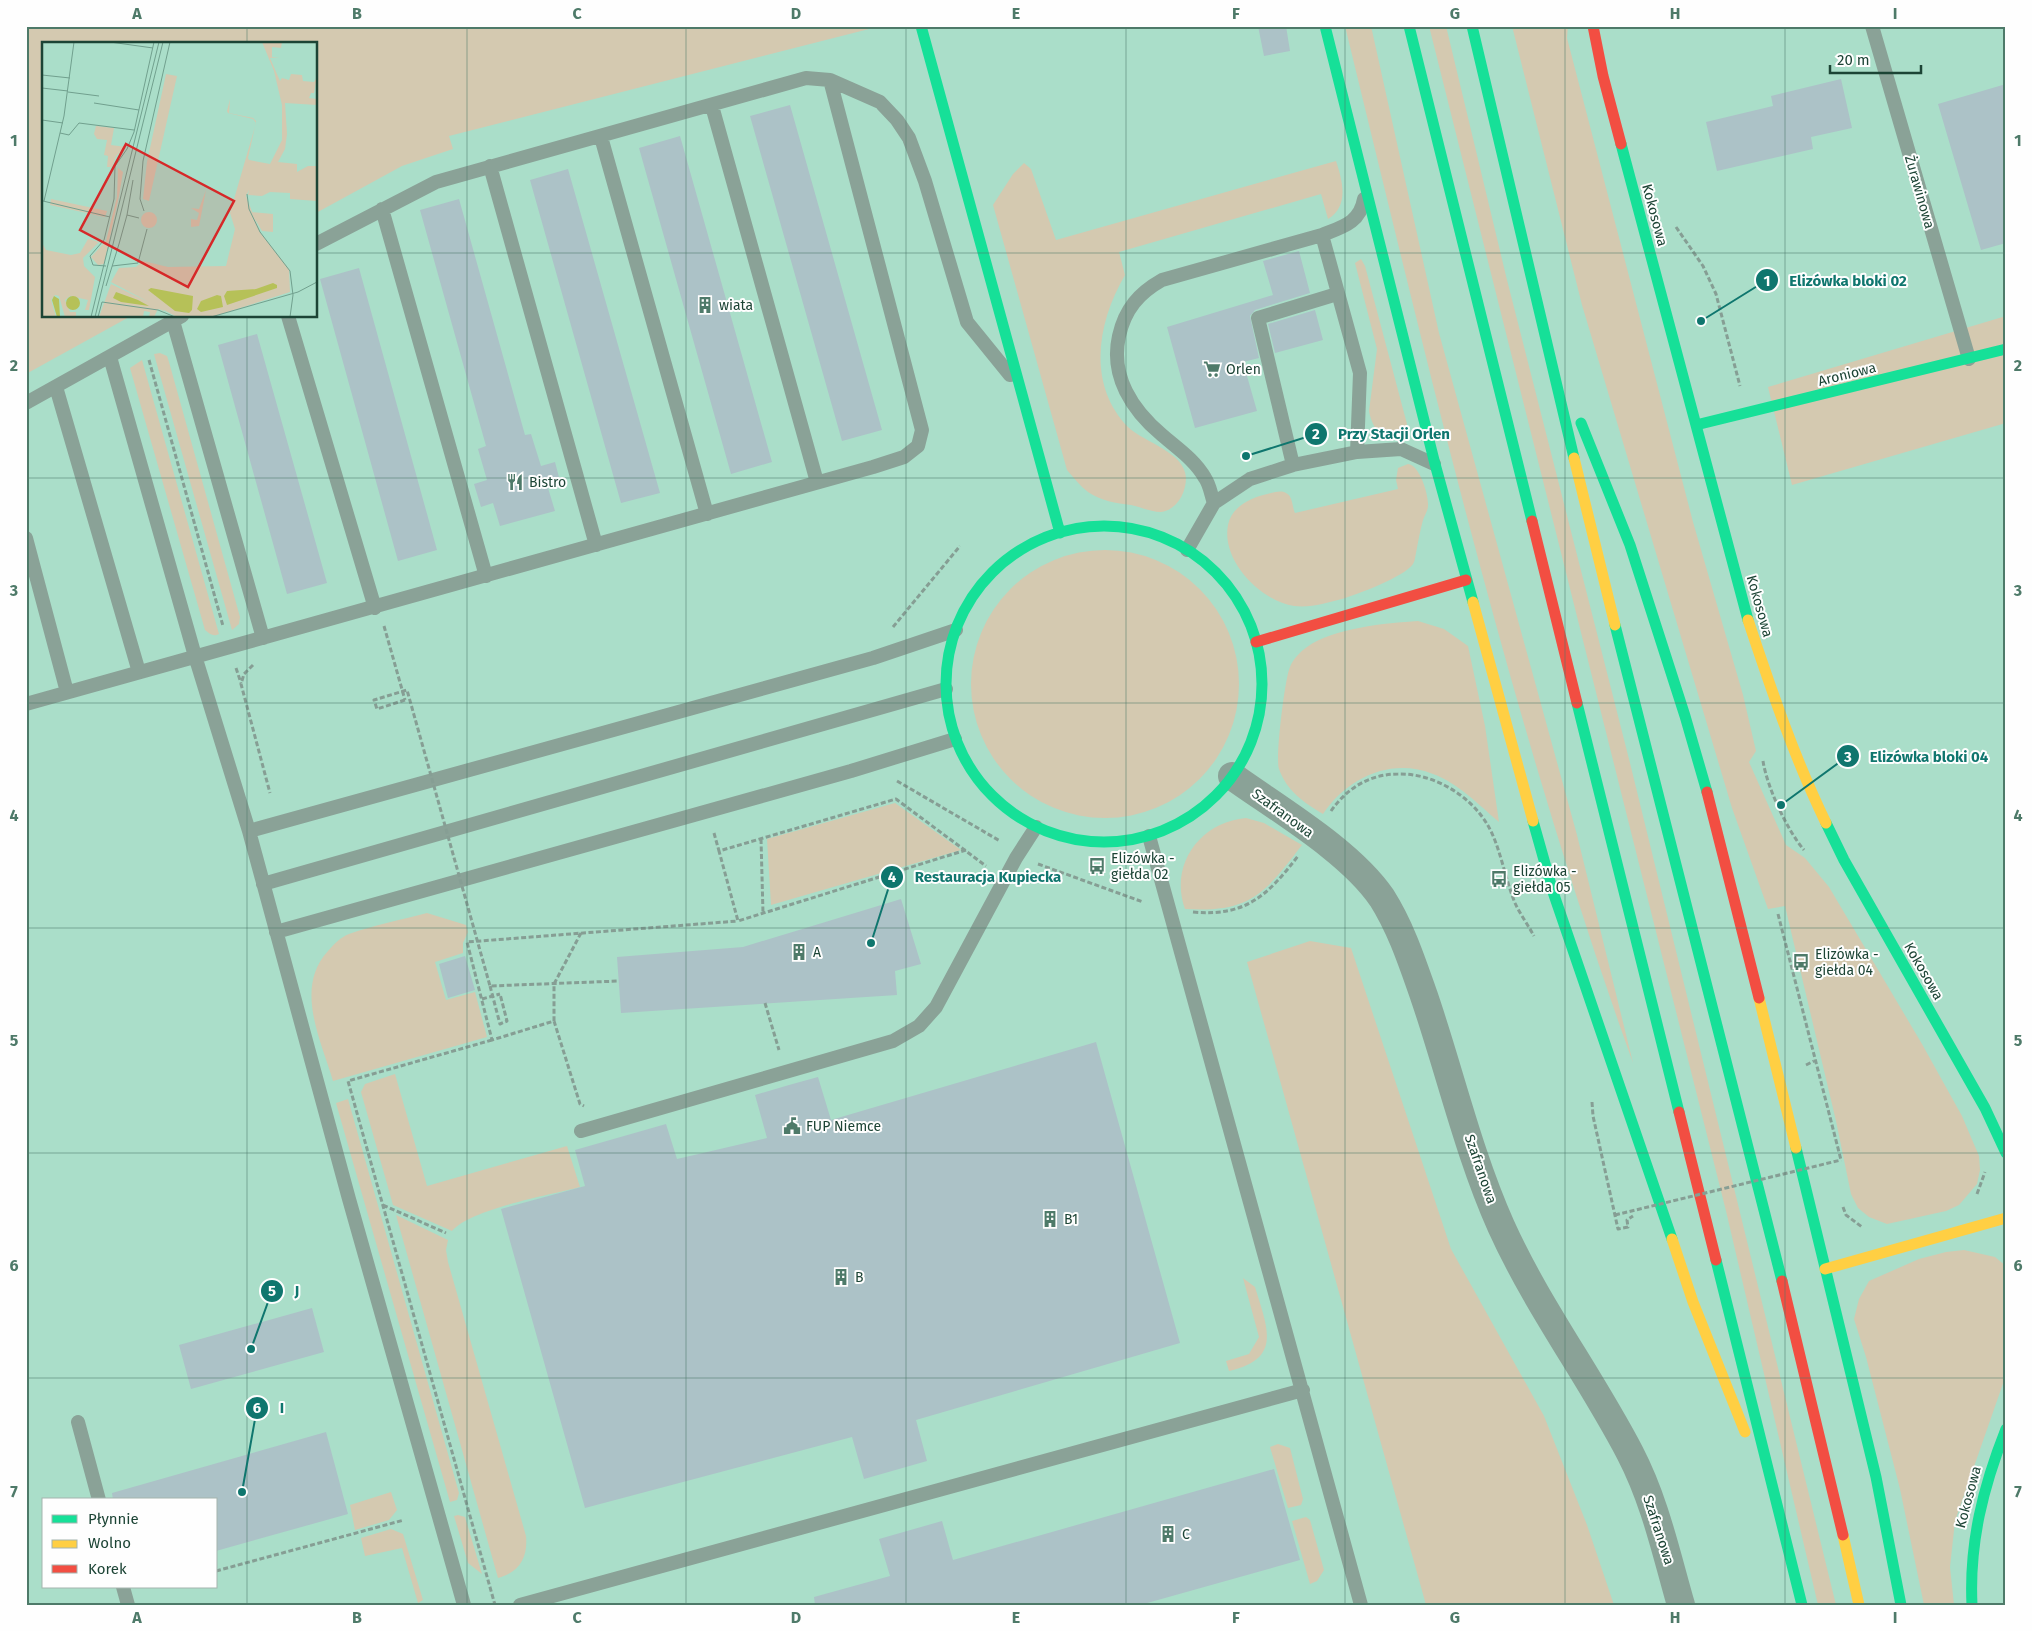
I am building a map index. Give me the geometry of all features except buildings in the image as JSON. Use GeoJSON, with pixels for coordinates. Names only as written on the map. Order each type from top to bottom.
{"type":"FeatureCollection","features":[{"type":"Feature","properties":{"kind":"main road"},"geometry":{"type":"LineString","coordinates":[[921,26],[1060,533]]}},
{"type":"Feature","properties":{"kind":"main road"},"geometry":{"type":"LineString","coordinates":[[1325,26],[1435,464],[1556,902],[1693,1302],[1783,1527]]}},
{"type":"Feature","properties":{"kind":"main road"},"geometry":{"type":"LineString","coordinates":[[1409,26],[1802,1605]]}},
{"type":"Feature","properties":{"kind":"main road"},"geometry":{"type":"LineString","coordinates":[[1472,26],[1608,600],[1688,920],[1811,1396],[1859,1605]]}},
{"type":"Feature","properties":{"kind":"main road","name":"Kokosowa"},"geometry":{"type":"LineString","coordinates":[[1593,26],[1603,76],[1747,615],[1783,725],[1806,782],[1844,860],[1985,1108],[2006,1153]]}},
{"type":"Feature","properties":{"kind":"main road"},"geometry":{"type":"LineString","coordinates":[[1547,341],[1630,545],[1688,725],[1721,842],[1876,1477],[1901,1605]]}},
{"type":"Feature","properties":{"kind":"main road","name":"Aroniowa"},"geometry":{"type":"LineString","coordinates":[[1696,425],[2006,349]]}},
{"type":"Feature","properties":{"kind":"main road"},"geometry":{"type":"LineString","coordinates":[[1091,527],[1122,528],[1152,534],[1186,550],[1220,577],[1236,597],[1248,618],[1256,642],[1261,672],[1261,702],[1255,730],[1244,757],[1232,776],[1212,799],[1193,815],[1149,836],[1121,842],[1092,842],[1064,837],[1036,827],[1015,816],[985,788],[966,761],[955,739],[948,714],[946,689],[948,659],[956,630],[966,607],[996,569],[1037,541],[1060,533],[1091,527]]}},
{"type":"Feature","properties":{"kind":"main road"},"geometry":{"type":"LineString","coordinates":[[1256,642],[1466,580]]}},
{"type":"Feature","properties":{"kind":"main road"},"geometry":{"type":"LineString","coordinates":[[1826,1269],[2006,1218]]}},
{"type":"Feature","properties":{"kind":"main road","name":"Kokosowa"},"geometry":{"type":"LineString","coordinates":[[1972,1605],[1971,1555],[1975,1521],[1987,1480],[2006,1429]]}},
{"type":"Feature","properties":{"kind":"street","name":"Szafranowa"},"geometry":{"type":"LineString","coordinates":[[1232,776],[1336,851],[1364,876],[1380,896],[1395,920],[1438,1035],[1478,1164],[1501,1225],[1531,1285],[1630,1454],[1655,1511],[1681,1605]]}},
{"type":"Feature","properties":{"kind":"lane","name":"Żurawinowa"},"geometry":{"type":"LineString","coordinates":[[1872,26],[1969,359]]}},
{"type":"Feature","properties":{"kind":"lane"},"geometry":{"type":"LineString","coordinates":[[318,243],[436,182],[712,106],[806,78],[830,80],[880,102],[897,120],[909,138],[926,181],[967,322],[1020,387]]}},
{"type":"Feature","properties":{"kind":"lane"},"geometry":{"type":"LineString","coordinates":[[26,704],[375,608],[904,457],[918,446],[922,430],[830,80]]}},
{"type":"Feature","properties":{"kind":"lane"},"geometry":{"type":"LineString","coordinates":[[712,106],[817,482]]}},
{"type":"Feature","properties":{"kind":"lane"},"geometry":{"type":"LineString","coordinates":[[601,137],[707,514]]}},
{"type":"Feature","properties":{"kind":"lane"},"geometry":{"type":"LineString","coordinates":[[490,166],[596,545]]}},
{"type":"Feature","properties":{"kind":"lane"},"geometry":{"type":"LineString","coordinates":[[1214,503],[1206,478],[1190,458],[1139,415],[1124,387],[1116,363],[1118,344],[1127,312],[1142,293],[1162,280],[1322,235],[1356,219],[1362,207],[1365,191]]}},
{"type":"Feature","properties":{"kind":"lane"},"geometry":{"type":"LineString","coordinates":[[382,209],[486,576]]}},
{"type":"Feature","properties":{"kind":"lane"},"geometry":{"type":"LineString","coordinates":[[1322,235],[1360,373],[1357,452]]}},
{"type":"Feature","properties":{"kind":"lane"},"geometry":{"type":"LineString","coordinates":[[1293,465],[1258,318],[1337,294]]}},
{"type":"Feature","properties":{"kind":"lane"},"geometry":{"type":"LineString","coordinates":[[289,318],[375,608]]}},
{"type":"Feature","properties":{"kind":"lane"},"geometry":{"type":"LineString","coordinates":[[26,404],[178,319],[263,638]]}},
{"type":"Feature","properties":{"kind":"lane"},"geometry":{"type":"LineString","coordinates":[[110,357],[195,656],[249,831],[349,1199],[464,1605]]}},
{"type":"Feature","properties":{"kind":"lane"},"geometry":{"type":"LineString","coordinates":[[56,387],[138,672]]}},
{"type":"Feature","properties":{"kind":"lane"},"geometry":{"type":"LineString","coordinates":[[1186,550],[1214,503],[1250,479],[1293,465],[1357,452],[1401,449],[1435,464]]}},
{"type":"Feature","properties":{"kind":"lane"},"geometry":{"type":"LineString","coordinates":[[26,538],[67,692]]}},
{"type":"Feature","properties":{"kind":"lane"},"geometry":{"type":"LineString","coordinates":[[249,831],[873,658],[956,630]]}},
{"type":"Feature","properties":{"kind":"lane"},"geometry":{"type":"LineString","coordinates":[[263,884],[946,689]]}},
{"type":"Feature","properties":{"kind":"lane"},"geometry":{"type":"LineString","coordinates":[[276,932],[841,774],[955,739]]}},
{"type":"Feature","properties":{"kind":"lane"},"geometry":{"type":"LineString","coordinates":[[582,1131],[893,1041],[919,1026],[936,1007],[1001,876],[1036,827]]}},
{"type":"Feature","properties":{"kind":"lane"},"geometry":{"type":"LineString","coordinates":[[1149,836],[1361,1605]]}},
{"type":"Feature","properties":{"kind":"lane"},"geometry":{"type":"LineString","coordinates":[[520,1605],[1303,1390]]}},
{"type":"Feature","properties":{"kind":"lane"},"geometry":{"type":"LineString","coordinates":[[78,1422],[98,1498]]}},
{"type":"Feature","properties":{"kind":"lane"},"geometry":{"type":"LineString","coordinates":[[123,1588],[128,1605]]}},
{"type":"Feature","properties":{"kind":"path"},"geometry":{"type":"LineString","coordinates":[[1673,222],[1703,266],[1716,294],[1738,384],[1743,391]]}},
{"type":"Feature","properties":{"kind":"path"},"geometry":{"type":"LineString","coordinates":[[148,357],[270,793]]}},
{"type":"Feature","properties":{"kind":"path"},"geometry":{"type":"LineString","coordinates":[[891,629],[960,546]]}},
{"type":"Feature","properties":{"kind":"path"},"geometry":{"type":"LineString","coordinates":[[375,628],[384,625],[405,700],[377,708],[374,700],[407,690],[490,986],[500,1024],[507,1022],[500,994],[482,999]]}},
{"type":"Feature","properties":{"kind":"path"},"geometry":{"type":"LineString","coordinates":[[241,684],[244,674],[258,661]]}},
{"type":"Feature","properties":{"kind":"path"},"geometry":{"type":"LineString","coordinates":[[888,783],[897,781],[1001,842],[1001,876]]}},
{"type":"Feature","properties":{"kind":"path"},"geometry":{"type":"LineString","coordinates":[[719,852],[896,799],[1001,876]]}},
{"type":"Feature","properties":{"kind":"path"},"geometry":{"type":"LineString","coordinates":[[723,830],[714,832],[738,921]]}},
{"type":"Feature","properties":{"kind":"path"},"geometry":{"type":"LineString","coordinates":[[761,839],[763,913]]}},
{"type":"Feature","properties":{"kind":"path"},"geometry":{"type":"LineString","coordinates":[[492,1040],[467,942],[738,921],[966,850]]}},
{"type":"Feature","properties":{"kind":"path"},"geometry":{"type":"LineString","coordinates":[[1593,1116],[1615,1215],[1841,1160],[1814,1062],[1778,914]]}},
{"type":"Feature","properties":{"kind":"path"},"geometry":{"type":"LineString","coordinates":[[582,933],[554,984],[554,1021],[580,1104],[591,1109]]}},
{"type":"Feature","properties":{"kind":"path"},"geometry":{"type":"LineString","coordinates":[[490,986],[618,981]]}},
{"type":"Feature","properties":{"kind":"path"},"geometry":{"type":"LineString","coordinates":[[766,1003],[780,1054]]}},
{"type":"Feature","properties":{"kind":"path"},"geometry":{"type":"LineString","coordinates":[[495,1605],[348,1081],[554,1021]]}},
{"type":"Feature","properties":{"kind":"path"},"geometry":{"type":"LineString","coordinates":[[1806,1075],[1804,1066],[1814,1062]]}},
{"type":"Feature","properties":{"kind":"path"},"geometry":{"type":"LineString","coordinates":[[1828,1161],[1830,1170]]}},
{"type":"Feature","properties":{"kind":"path"},"geometry":{"type":"LineString","coordinates":[[1976,1197],[1983,1182],[1986,1168]]}},
{"type":"Feature","properties":{"kind":"path"},"geometry":{"type":"LineString","coordinates":[[383,1204],[446,1232]]}},
{"type":"Feature","properties":{"kind":"path"},"geometry":{"type":"LineString","coordinates":[[1842,1205],[1846,1215],[1865,1228]]}},
{"type":"Feature","properties":{"kind":"path"},"geometry":{"type":"LineString","coordinates":[[218,1570],[404,1520]]}},
{"type":"Feature","properties":{"kind":"shaded area"},"geometry":{"type":"Polygon","coordinates":[[[26,26],[870,26],[869,29],[449,136],[453,149],[402,166],[318,212],[318,42],[42,42],[42,318],[127,318],[26,374],[26,26]]]}},
{"type":"Feature","properties":{"kind":"shaded area"},"geometry":{"type":"Polygon","coordinates":[[[1345,26],[1371,26],[1439,333],[1577,835],[1633,1063],[1589,936],[1511,679],[1442,419],[1345,26]]]}},
{"type":"Feature","properties":{"kind":"shaded area"},"geometry":{"type":"Polygon","coordinates":[[[1429,26],[1446,26],[1507,280],[1630,763],[1836,1605],[1818,1605],[1726,1211],[1429,26]]]}},
{"type":"Feature","properties":{"kind":"shaded area"},"geometry":{"type":"Polygon","coordinates":[[[1512,26],[1568,26],[1567,38],[1693,522],[1743,695],[1756,751],[1749,762],[1786,845],[1805,858],[1829,887],[1922,1044],[1962,1116],[1979,1156],[1980,1170],[1977,1184],[1959,1205],[1946,1211],[1887,1224],[1869,1217],[1858,1208],[1851,1194],[1836,1121],[1785,906],[1768,909],[1732,808],[1582,305],[1512,26]]]}},
{"type":"Feature","properties":{"kind":"shaded area"},"geometry":{"type":"Polygon","coordinates":[[[1336,161],[1341,177],[1342,200],[1335,214],[1328,219],[1321,194],[1119,252],[1125,275],[1108,312],[1101,352],[1101,372],[1106,392],[1115,410],[1128,427],[1179,461],[1184,469],[1186,484],[1180,500],[1172,508],[1161,512],[1098,498],[1088,492],[1067,470],[993,205],[1013,174],[1024,163],[1031,169],[1056,240],[1336,161]]]}},
{"type":"Feature","properties":{"kind":"shaded area"},"geometry":{"type":"Polygon","coordinates":[[[1361,259],[1365,266],[1407,424],[1395,437],[1389,438],[1379,432],[1371,419],[1369,411],[1377,349],[1355,263],[1361,259]]]}},
{"type":"Feature","properties":{"kind":"shaded area"},"geometry":{"type":"Polygon","coordinates":[[[2006,316],[2006,423],[1792,485],[1768,387],[2006,316]]]}},
{"type":"Feature","properties":{"kind":"shaded area"},"geometry":{"type":"Polygon","coordinates":[[[160,353],[167,356],[169,362],[240,617],[239,624],[232,630],[154,354],[160,353]]]}},
{"type":"Feature","properties":{"kind":"shaded area"},"geometry":{"type":"Polygon","coordinates":[[[142,360],[219,634],[217,635],[212,635],[205,630],[130,368],[142,360]]]}},
{"type":"Feature","properties":{"kind":"shaded area"},"geometry":{"type":"Polygon","coordinates":[[[1408,464],[1420,475],[1427,495],[1428,506],[1414,562],[1400,574],[1342,599],[1318,605],[1294,606],[1281,603],[1257,588],[1237,565],[1227,539],[1228,525],[1234,512],[1244,503],[1264,495],[1282,492],[1290,497],[1295,513],[1398,489],[1396,480],[1398,468],[1408,464]]]}},
{"type":"Feature","properties":{"kind":"shaded area"},"geometry":{"type":"Polygon","coordinates":[[[1105,550],[1131,553],[1156,560],[1190,580],[1200,589],[1209,599],[1229,633],[1236,658],[1239,684],[1236,710],[1229,735],[1209,769],[1200,779],[1190,788],[1156,808],[1131,815],[1105,818],[1079,815],[1054,808],[1020,788],[1010,779],[1001,769],[981,735],[974,710],[971,684],[974,658],[981,633],[1001,599],[1010,589],[1020,580],[1054,560],[1079,553],[1105,550]]]}},
{"type":"Feature","properties":{"kind":"shaded area"},"geometry":{"type":"Polygon","coordinates":[[[1418,621],[1444,629],[1468,646],[1485,726],[1499,822],[1451,783],[1417,769],[1401,768],[1371,774],[1344,790],[1323,814],[1296,795],[1282,777],[1278,762],[1281,718],[1288,674],[1297,656],[1307,647],[1331,635],[1376,625],[1418,621]]]}},
{"type":"Feature","properties":{"kind":"shaded area"},"geometry":{"type":"Polygon","coordinates":[[[895,803],[961,850],[771,905],[767,839],[895,803]]]}},
{"type":"Feature","properties":{"kind":"shaded area"},"geometry":{"type":"Polygon","coordinates":[[[1246,818],[1264,823],[1302,845],[1277,876],[1254,896],[1241,903],[1226,907],[1185,909],[1181,893],[1181,877],[1185,862],[1192,848],[1202,837],[1215,828],[1230,821],[1246,818]]]}},
{"type":"Feature","properties":{"kind":"shaded area"},"geometry":{"type":"Polygon","coordinates":[[[427,913],[466,925],[468,932],[463,943],[463,953],[435,962],[446,1000],[475,992],[487,1037],[333,1081],[313,1014],[311,998],[313,981],[318,966],[330,948],[346,935],[427,913]]]}},
{"type":"Feature","properties":{"kind":"shaded area"},"geometry":{"type":"Polygon","coordinates":[[[1310,941],[1351,948],[1451,1249],[1544,1416],[1587,1525],[1614,1605],[1426,1605],[1247,962],[1310,941]]]}},
{"type":"Feature","properties":{"kind":"shaded area"},"geometry":{"type":"Polygon","coordinates":[[[395,1074],[427,1186],[567,1146],[580,1187],[492,1210],[461,1223],[452,1231],[393,1205],[361,1092],[365,1084],[395,1074]]]}},
{"type":"Feature","properties":{"kind":"shaded area"},"geometry":{"type":"Polygon","coordinates":[[[348,1099],[459,1493],[457,1500],[450,1502],[336,1103],[348,1099]]]}},
{"type":"Feature","properties":{"kind":"shaded area"},"geometry":{"type":"Polygon","coordinates":[[[396,1215],[448,1240],[446,1250],[448,1262],[526,1536],[526,1551],[521,1563],[512,1572],[498,1578],[396,1215]]]}},
{"type":"Feature","properties":{"kind":"shaded area"},"geometry":{"type":"Polygon","coordinates":[[[1964,1250],[1995,1257],[2006,1266],[2006,1375],[1955,1521],[1950,1567],[1954,1605],[1924,1605],[1900,1489],[1866,1357],[1854,1319],[1859,1299],[1869,1281],[1919,1259],[1946,1252],[1964,1250]]]}},
{"type":"Feature","properties":{"kind":"shaded area"},"geometry":{"type":"Polygon","coordinates":[[[1243,1278],[1255,1287],[1264,1315],[1267,1340],[1264,1350],[1258,1358],[1246,1366],[1229,1371],[1226,1361],[1249,1354],[1259,1337],[1243,1278]]]}},
{"type":"Feature","properties":{"kind":"shaded area"},"geometry":{"type":"Polygon","coordinates":[[[1278,1444],[1290,1448],[1303,1499],[1301,1505],[1288,1508],[1270,1447],[1278,1444]]]}},
{"type":"Feature","properties":{"kind":"shaded area"},"geometry":{"type":"Polygon","coordinates":[[[391,1492],[397,1510],[389,1520],[355,1530],[350,1505],[391,1492]]]}},
{"type":"Feature","properties":{"kind":"shaded area"},"geometry":{"type":"Polygon","coordinates":[[[454,1516],[465,1517],[482,1574],[468,1563],[454,1516]]]}},
{"type":"Feature","properties":{"kind":"shaded area"},"geometry":{"type":"Polygon","coordinates":[[[1306,1517],[1310,1520],[1324,1570],[1317,1581],[1310,1584],[1292,1521],[1306,1517]]]}},
{"type":"Feature","properties":{"kind":"shaded area"},"geometry":{"type":"Polygon","coordinates":[[[391,1529],[403,1534],[423,1600],[418,1603],[402,1548],[365,1556],[361,1538],[391,1529]]]}},
{"type":"Feature","properties":{"kind":"traffic: fast"},"geometry":{"type":"LineString","coordinates":[[921,26],[1060,533]]}},
{"type":"Feature","properties":{"kind":"traffic: fast"},"geometry":{"type":"LineString","coordinates":[[1325,26],[1435,464],[1473,602]]}},
{"type":"Feature","properties":{"kind":"traffic: fast"},"geometry":{"type":"LineString","coordinates":[[1409,26],[1532,521]]}},
{"type":"Feature","properties":{"kind":"traffic: fast"},"geometry":{"type":"LineString","coordinates":[[1472,26],[1574,458]]}},
{"type":"Feature","properties":{"kind":"traffic: fast"},"geometry":{"type":"LineString","coordinates":[[1621,144],[1748,620]]}},
{"type":"Feature","properties":{"kind":"traffic: fast"},"geometry":{"type":"LineString","coordinates":[[1696,425],[2006,349]]}},
{"type":"Feature","properties":{"kind":"traffic: fast"},"geometry":{"type":"LineString","coordinates":[[1581,423],[1630,545],[1685,716],[1707,792]]}},
{"type":"Feature","properties":{"kind":"traffic: fast"},"geometry":{"type":"LineString","coordinates":[[1104,526],[1135,529],[1164,538],[1192,553],[1226,584],[1235,596],[1250,624],[1259,653],[1262,684],[1259,715],[1250,744],[1235,772],[1204,806],[1192,815],[1164,830],[1135,839],[1104,842],[1073,839],[1044,830],[1016,815],[982,784],[973,772],[958,744],[949,715],[946,684],[949,653],[958,624],[973,596],[1004,562],[1016,553],[1044,538],[1073,529],[1104,526]]}},
{"type":"Feature","properties":{"kind":"traffic: fast"},"geometry":{"type":"LineString","coordinates":[[1615,625],[1782,1281]]}},
{"type":"Feature","properties":{"kind":"traffic: fast"},"geometry":{"type":"LineString","coordinates":[[1577,703],[1679,1112]]}},
{"type":"Feature","properties":{"kind":"traffic: fast"},"geometry":{"type":"LineString","coordinates":[[1533,821],[1553,892],[1672,1239]]}},
{"type":"Feature","properties":{"kind":"traffic: fast"},"geometry":{"type":"LineString","coordinates":[[1826,823],[1844,860],[1985,1108],[2006,1153]]}},
{"type":"Feature","properties":{"kind":"traffic: fast"},"geometry":{"type":"LineString","coordinates":[[1796,1148],[1876,1477],[1901,1605]]}},
{"type":"Feature","properties":{"kind":"traffic: fast"},"geometry":{"type":"LineString","coordinates":[[1716,1260],[1802,1605]]}},
{"type":"Feature","properties":{"kind":"traffic: fast"},"geometry":{"type":"LineString","coordinates":[[1972,1605],[1973,1560],[1979,1516],[1984,1494],[2006,1429]]}},
{"type":"Feature","properties":{"kind":"traffic: slow"},"geometry":{"type":"LineString","coordinates":[[1574,458],[1615,625]]}},
{"type":"Feature","properties":{"kind":"traffic: slow"},"geometry":{"type":"LineString","coordinates":[[1473,602],[1533,821]]}},
{"type":"Feature","properties":{"kind":"traffic: slow"},"geometry":{"type":"LineString","coordinates":[[1748,620],[1793,748],[1826,823]]}},
{"type":"Feature","properties":{"kind":"traffic: slow"},"geometry":{"type":"LineString","coordinates":[[1759,998],[1796,1148]]}},
{"type":"Feature","properties":{"kind":"traffic: slow"},"geometry":{"type":"LineString","coordinates":[[1825,1269],[2006,1218]]}},
{"type":"Feature","properties":{"kind":"traffic: slow"},"geometry":{"type":"LineString","coordinates":[[1672,1239],[1693,1302],[1745,1432]]}},
{"type":"Feature","properties":{"kind":"traffic: slow"},"geometry":{"type":"LineString","coordinates":[[1843,1535],[1859,1605]]}},
{"type":"Feature","properties":{"kind":"traffic: jam"},"geometry":{"type":"LineString","coordinates":[[1593,26],[1603,76],[1621,144]]}},
{"type":"Feature","properties":{"kind":"traffic: jam"},"geometry":{"type":"LineString","coordinates":[[1532,521],[1577,703]]}},
{"type":"Feature","properties":{"kind":"traffic: jam"},"geometry":{"type":"LineString","coordinates":[[1256,642],[1466,580]]}},
{"type":"Feature","properties":{"kind":"traffic: jam"},"geometry":{"type":"LineString","coordinates":[[1707,792],[1759,998]]}},
{"type":"Feature","properties":{"kind":"traffic: jam"},"geometry":{"type":"LineString","coordinates":[[1679,1112],[1716,1260]]}},
{"type":"Feature","properties":{"kind":"traffic: jam"},"geometry":{"type":"LineString","coordinates":[[1782,1281],[1843,1535]]}},
{"type":"Feature","properties":{"kind":"place","name":"wiata"},"geometry":{"type":"Point","coordinates":[705,305]}},
{"type":"Feature","properties":{"kind":"place","name":"Elizówka bloki 02"},"geometry":{"type":"Point","coordinates":[1701,321]}},
{"type":"Feature","properties":{"kind":"place","name":"Orlen"},"geometry":{"type":"Point","coordinates":[1212,369]}},
{"type":"Feature","properties":{"kind":"place","name":"Przy Stacji Orlen"},"geometry":{"type":"Point","coordinates":[1246,456]}},
{"type":"Feature","properties":{"kind":"place","name":"Bistro"},"geometry":{"type":"Point","coordinates":[515,482]}},
{"type":"Feature","properties":{"kind":"place","name":"Elizówka bloki 04"},"geometry":{"type":"Point","coordinates":[1781,805]}},
{"type":"Feature","properties":{"kind":"place","name":"Elizówka - giełda 02"},"geometry":{"type":"Point","coordinates":[1097,866]}},
{"type":"Feature","properties":{"kind":"place","name":"Elizówka - giełda 05"},"geometry":{"type":"Point","coordinates":[1499,879]}},
{"type":"Feature","properties":{"kind":"place","name":"Restauracja Kupiecka"},"geometry":{"type":"Point","coordinates":[871,943]}},
{"type":"Feature","properties":{"kind":"place","name":"A"},"geometry":{"type":"Point","coordinates":[799,952]}},
{"type":"Feature","properties":{"kind":"place","name":"Elizówka - giełda 04"},"geometry":{"type":"Point","coordinates":[1801,962]}},
{"type":"Feature","properties":{"kind":"place","name":"FUP Niemce"},"geometry":{"type":"Point","coordinates":[792,1126]}},
{"type":"Feature","properties":{"kind":"place","name":"B1"},"geometry":{"type":"Point","coordinates":[1050,1219]}},
{"type":"Feature","properties":{"kind":"place","name":"B"},"geometry":{"type":"Point","coordinates":[841,1277]}},
{"type":"Feature","properties":{"kind":"place","name":"J"},"geometry":{"type":"Point","coordinates":[251,1349]}},
{"type":"Feature","properties":{"kind":"place","name":"I"},"geometry":{"type":"Point","coordinates":[242,1492]}},
{"type":"Feature","properties":{"kind":"place","name":"C"},"geometry":{"type":"Point","coordinates":[1168,1534]}}]}
